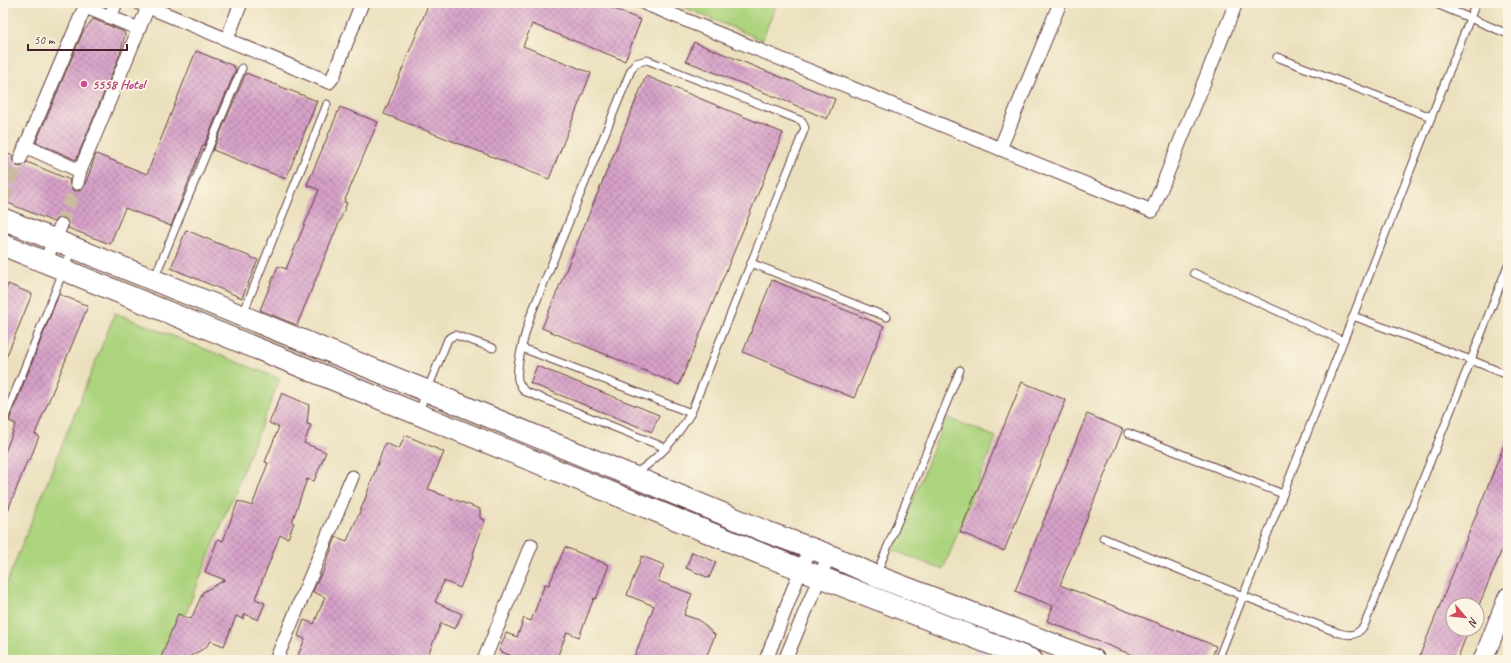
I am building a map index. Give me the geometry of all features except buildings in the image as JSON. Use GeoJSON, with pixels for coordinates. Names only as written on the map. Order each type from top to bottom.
{"type":"FeatureCollection","features":[{"type":"Feature","properties":{"kind":"main road"},"geometry":{"type":"LineString","coordinates":[[3,219],[63,237],[154,280],[426,391],[631,477],[820,552],[876,576],[1094,660]]}},
{"type":"Feature","properties":{"kind":"main road"},"geometry":{"type":"LineString","coordinates":[[3,245],[810,573],[1032,660]]}},
{"type":"Feature","properties":{"kind":"main road"},"geometry":{"type":"LineString","coordinates":[[1483,660],[1508,598]]}},
{"type":"Feature","properties":{"kind":"street"},"geometry":{"type":"LineString","coordinates":[[110,17],[116,3]]}},
{"type":"Feature","properties":{"kind":"street"},"geometry":{"type":"LineString","coordinates":[[227,39],[241,3]]}},
{"type":"Feature","properties":{"kind":"street"},"geometry":{"type":"LineString","coordinates":[[25,146],[79,177],[139,29],[143,5],[329,82],[333,77],[362,3]]}},
{"type":"Feature","properties":{"kind":"street"},"geometry":{"type":"LineString","coordinates":[[644,3],[1152,211],[1236,3]]}},
{"type":"Feature","properties":{"kind":"street"},"geometry":{"type":"LineString","coordinates":[[1000,149],[1060,3]]}},
{"type":"Feature","properties":{"kind":"street"},"geometry":{"type":"LineString","coordinates":[[20,159],[84,9],[88,8],[139,29]]}},
{"type":"Feature","properties":{"kind":"street"},"geometry":{"type":"LineString","coordinates":[[54,266],[63,237]]}},
{"type":"Feature","properties":{"kind":"street"},"geometry":{"type":"LineString","coordinates":[[276,660],[352,477]]}},
{"type":"Feature","properties":{"kind":"street"},"geometry":{"type":"LineString","coordinates":[[484,660],[531,545]]}},
{"type":"Feature","properties":{"kind":"street"},"geometry":{"type":"LineString","coordinates":[[766,660],[820,552]]}},
{"type":"Feature","properties":{"kind":"street"},"geometry":{"type":"LineString","coordinates":[[785,660],[810,573],[820,552]]}},
{"type":"Feature","properties":{"kind":"lane"},"geometry":{"type":"LineString","coordinates":[[1434,3],[1508,34]]}},
{"type":"Feature","properties":{"kind":"lane"},"geometry":{"type":"LineString","coordinates":[[1218,660],[1476,3]]}},
{"type":"Feature","properties":{"kind":"lane"},"geometry":{"type":"LineString","coordinates":[[1277,58],[1431,117]]}},
{"type":"Feature","properties":{"kind":"lane"},"geometry":{"type":"LineString","coordinates":[[631,477],[654,460],[666,448],[681,430],[691,413],[805,128],[802,121],[647,60],[636,63],[631,70],[530,317],[522,348],[518,380],[524,391],[666,448]]}},
{"type":"Feature","properties":{"kind":"lane"},"geometry":{"type":"LineString","coordinates":[[154,280],[242,68]]}},
{"type":"Feature","properties":{"kind":"lane"},"geometry":{"type":"LineString","coordinates":[[242,316],[327,104]]}},
{"type":"Feature","properties":{"kind":"lane"},"geometry":{"type":"LineString","coordinates":[[3,422],[63,237]]}},
{"type":"Feature","properties":{"kind":"lane"},"geometry":{"type":"LineString","coordinates":[[751,263],[887,317]]}},
{"type":"Feature","properties":{"kind":"lane"},"geometry":{"type":"LineString","coordinates":[[1103,538],[1243,596],[1339,633],[1351,636],[1358,633],[1364,626],[1508,265]]}},
{"type":"Feature","properties":{"kind":"lane"},"geometry":{"type":"LineString","coordinates":[[1194,273],[1343,341]]}},
{"type":"Feature","properties":{"kind":"lane"},"geometry":{"type":"LineString","coordinates":[[1353,316],[1508,375]]}},
{"type":"Feature","properties":{"kind":"lane"},"geometry":{"type":"LineString","coordinates":[[418,413],[448,339],[455,335],[493,348]]}},
{"type":"Feature","properties":{"kind":"lane"},"geometry":{"type":"LineString","coordinates":[[522,348],[691,413]]}},
{"type":"Feature","properties":{"kind":"lane"},"geometry":{"type":"LineString","coordinates":[[876,576],[960,370]]}},
{"type":"Feature","properties":{"kind":"lane"},"geometry":{"type":"LineString","coordinates":[[1128,433],[1283,494]]}},
{"type":"Feature","properties":{"kind":"shaded area"},"geometry":{"type":"Polygon","coordinates":[[[977,648],[1006,660],[973,660],[977,648]]]}},
{"type":"Feature","properties":{"kind":"green space"},"geometry":{"type":"Polygon","coordinates":[[[674,3],[777,3],[762,40],[674,3]]]}},
{"type":"Feature","properties":{"kind":"green space"},"geometry":{"type":"Polygon","coordinates":[[[115,313],[280,379],[167,660],[3,660],[3,592],[115,313]]]}},
{"type":"Feature","properties":{"kind":"green space"},"geometry":{"type":"Polygon","coordinates":[[[946,417],[996,437],[943,570],[893,550],[946,417]]]}},
{"type":"Feature","properties":{"kind":"tunnel"},"geometry":{"type":"LineString","coordinates":[[3,200],[20,159]]}},
{"type":"Feature","properties":{"kind":"tunnel"},"geometry":{"type":"LineString","coordinates":[[61,225],[77,183]]}},
{"type":"Feature","properties":{"kind":"place","name":"5558 Hotel"},"geometry":{"type":"Point","coordinates":[84,84]}}]}
